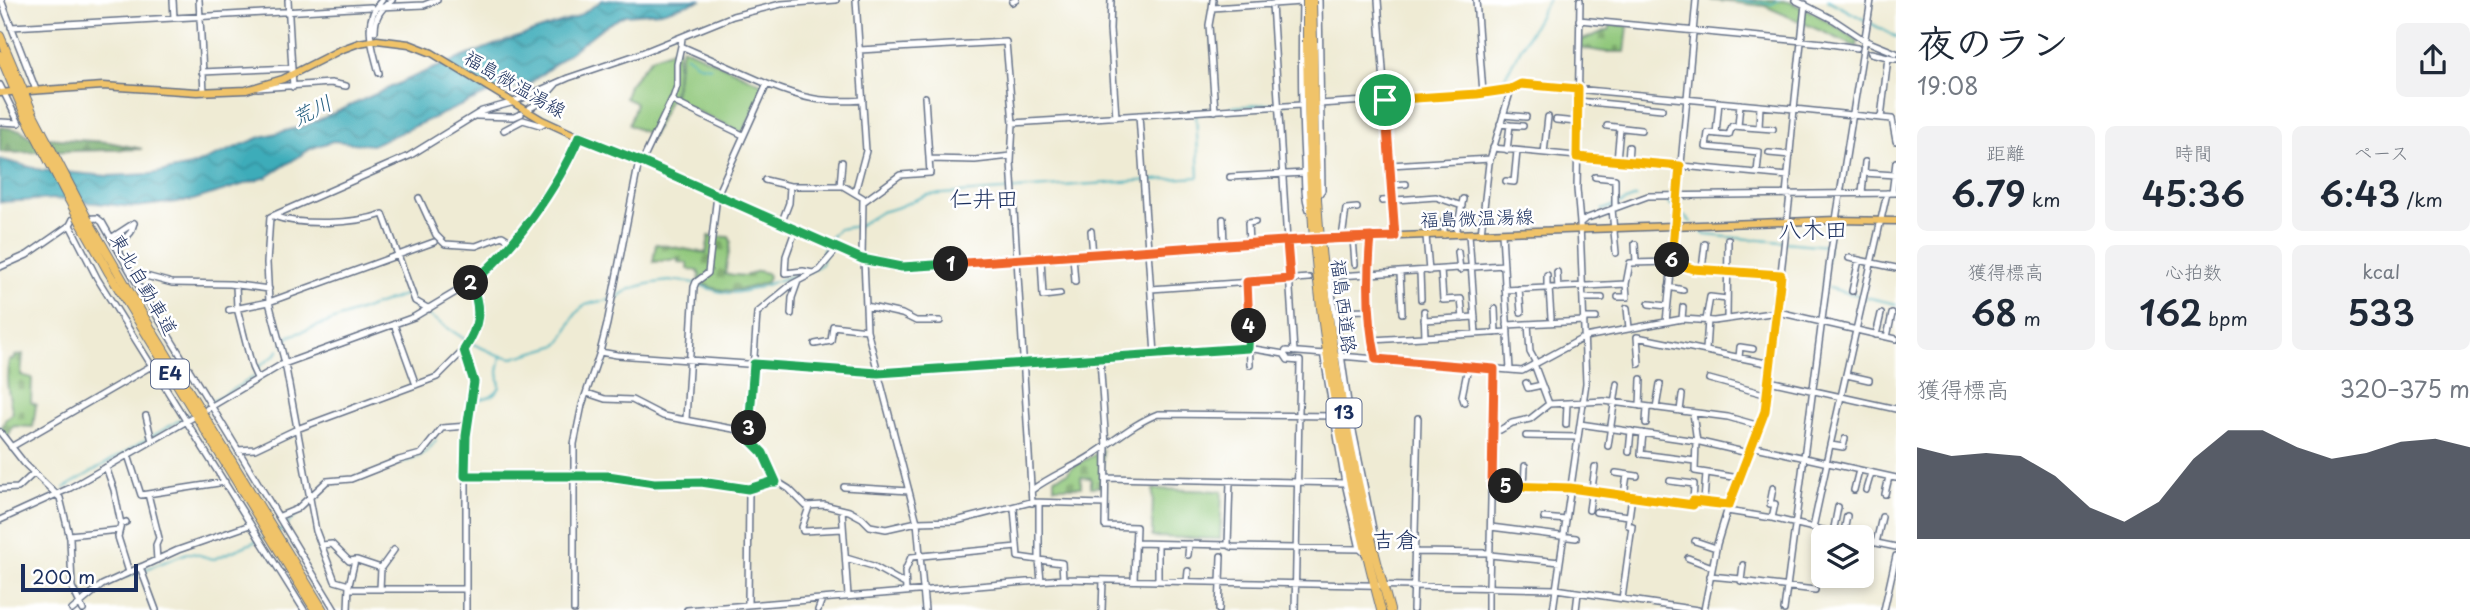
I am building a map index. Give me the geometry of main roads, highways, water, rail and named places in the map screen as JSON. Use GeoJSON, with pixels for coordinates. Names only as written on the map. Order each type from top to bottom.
{"type":"FeatureCollection","features":[{"type":"Feature","properties":{"kind":"highway","name":"福島西道路"},"geometry":{"type":"LineString","coordinates":[[1312,0],[1310,42],[1313,216],[1336,416],[1364,552],[1390,610]]}},
{"type":"Feature","properties":{"kind":"highway","name":"福島西道路"},"geometry":{"type":"LineString","coordinates":[[1303,1],[1310,42],[1317,239]]}},
{"type":"Feature","properties":{"kind":"highway","name":"東北自動車道"},"geometry":{"type":"LineString","coordinates":[[0,36],[30,115]]}},
{"type":"Feature","properties":{"kind":"highway","name":"東北自動車道"},"geometry":{"type":"LineString","coordinates":[[0,55],[85,222],[265,520],[324,610]]}},
{"type":"Feature","properties":{"kind":"highway","name":"福島西道路"},"geometry":{"type":"LineString","coordinates":[[1320,263],[1345,416],[1371,539],[1381,610]]}},
{"type":"Feature","properties":{"kind":"highway","name":"東北自動車道"},"geometry":{"type":"LineString","coordinates":[[276,537],[315,610]]}},
{"type":"Feature","properties":{"kind":"main road","name":"福島微温湯線"},"geometry":{"type":"LineString","coordinates":[[33,90],[103,86],[204,92],[256,88],[340,50],[370,41],[390,41],[432,53],[511,103],[579,137],[863,260],[902,267],[1317,239],[1502,233],[1580,226],[1614,228],[1836,220],[1896,221]]}},
{"type":"Feature","properties":{"kind":"water"},"geometry":{"type":"Polygon","coordinates":[[[603,0],[702,0],[661,12],[625,15],[603,27],[529,84],[487,94],[372,145],[333,141],[312,148],[267,177],[193,200],[135,207],[54,199],[0,202],[0,159],[41,170],[108,176],[151,174],[191,166],[261,137],[305,126],[420,74],[494,45],[575,18],[603,0]]]}},
{"type":"Feature","properties":{"kind":"waterway"},"geometry":{"type":"LineString","coordinates":[[1498,89],[1548,0]]}},
{"type":"Feature","properties":{"kind":"waterway"},"geometry":{"type":"LineString","coordinates":[[1734,0],[1772,4],[1779,0]]}},
{"type":"Feature","properties":{"kind":"waterway"},"geometry":{"type":"LineString","coordinates":[[1828,0],[1896,37]]}},
{"type":"Feature","properties":{"kind":"waterway"},"geometry":{"type":"LineString","coordinates":[[686,55],[699,65],[711,67]]}},
{"type":"Feature","properties":{"kind":"waterway"},"geometry":{"type":"LineString","coordinates":[[1432,94],[1482,90]]}},
{"type":"Feature","properties":{"kind":"waterway"},"geometry":{"type":"LineString","coordinates":[[1231,107],[1286,103]]}},
{"type":"Feature","properties":{"kind":"waterway"},"geometry":{"type":"LineString","coordinates":[[828,241],[838,229],[858,226],[881,212],[927,195],[1199,177],[1196,113]]}},
{"type":"Feature","properties":{"kind":"waterway"},"geometry":{"type":"LineString","coordinates":[[1619,204],[1636,197]]}},
{"type":"Feature","properties":{"kind":"waterway"},"geometry":{"type":"LineString","coordinates":[[1663,198],[1675,208]]}},
{"type":"Feature","properties":{"kind":"waterway"},"geometry":{"type":"LineString","coordinates":[[1602,210],[1613,206]]}},
{"type":"Feature","properties":{"kind":"waterway"},"geometry":{"type":"LineString","coordinates":[[1679,212],[1691,222]]}},
{"type":"Feature","properties":{"kind":"waterway"},"geometry":{"type":"LineString","coordinates":[[1698,228],[1705,235],[1828,246],[1823,288]]}},
{"type":"Feature","properties":{"kind":"waterway"},"geometry":{"type":"LineString","coordinates":[[810,271],[822,264],[824,245]]}},
{"type":"Feature","properties":{"kind":"waterway"},"geometry":{"type":"LineString","coordinates":[[471,343],[498,355],[513,358],[558,345],[575,315],[584,306],[616,298],[640,286],[669,281],[687,282],[731,293],[757,288],[798,274]]}},
{"type":"Feature","properties":{"kind":"waterway"},"geometry":{"type":"LineString","coordinates":[[1829,288],[1861,296]]}},
{"type":"Feature","properties":{"kind":"waterway"},"geometry":{"type":"LineString","coordinates":[[283,345],[290,336],[409,293],[414,306],[466,340]]}},
{"type":"Feature","properties":{"kind":"waterway"},"geometry":{"type":"LineString","coordinates":[[1866,297],[1896,304]]}},
{"type":"Feature","properties":{"kind":"waterway"},"geometry":{"type":"LineString","coordinates":[[254,370],[279,350]]}},
{"type":"Feature","properties":{"kind":"waterway"},"geometry":{"type":"LineString","coordinates":[[465,425],[469,398],[486,398],[500,387],[498,372],[501,356]]}},
{"type":"Feature","properties":{"kind":"waterway"},"geometry":{"type":"LineString","coordinates":[[206,405],[254,377]]}},
{"type":"Feature","properties":{"kind":"waterway"},"geometry":{"type":"LineString","coordinates":[[64,488],[190,414]]}},
{"type":"Feature","properties":{"kind":"waterway"},"geometry":{"type":"LineString","coordinates":[[394,465],[422,454],[436,440]]}},
{"type":"Feature","properties":{"kind":"waterway"},"geometry":{"type":"LineString","coordinates":[[277,532],[298,512]]}},
{"type":"Feature","properties":{"kind":"waterway"},"geometry":{"type":"LineString","coordinates":[[126,577],[187,553],[214,559],[266,537]]}},
{"type":"Feature","properties":{"kind":"district","name":"仁井田"},"geometry":{"type":"Point","coordinates":[984,199]}},
{"type":"Feature","properties":{"kind":"district","name":"八木田"},"geometry":{"type":"Point","coordinates":[1813,230]}},
{"type":"Feature","properties":{"kind":"district","name":"吉倉"},"geometry":{"type":"Point","coordinates":[1395,540]}},
{"type":"Feature","properties":{"kind":"water label","name":"荒川"},"geometry":{"type":"Point","coordinates":[312,111]}}]}
